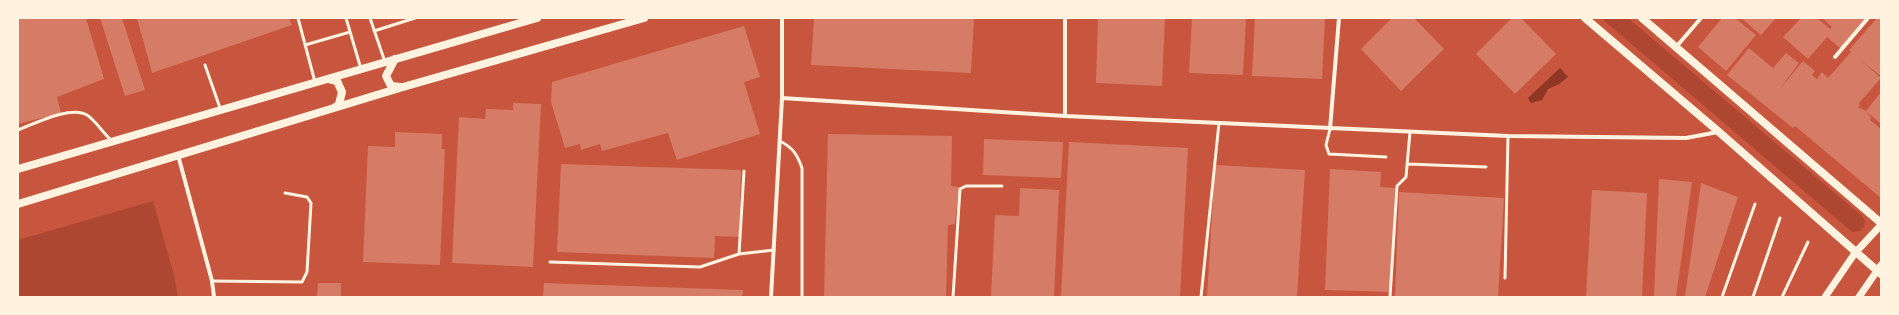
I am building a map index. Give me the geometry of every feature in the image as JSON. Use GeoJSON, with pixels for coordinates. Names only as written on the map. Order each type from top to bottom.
{"type":"FeatureCollection","features":[{"type":"Feature","properties":{"kind":"main road"},"geometry":{"type":"LineString","coordinates":[[18,169],[537,18]]}},
{"type":"Feature","properties":{"kind":"main road"},"geometry":{"type":"LineString","coordinates":[[18,204],[403,87],[644,18]]}},
{"type":"Feature","properties":{"kind":"main road"},"geometry":{"type":"LineString","coordinates":[[1585,18],[1719,132],[1855,253],[1880,270]]}},
{"type":"Feature","properties":{"kind":"main road"},"geometry":{"type":"LineString","coordinates":[[1642,18],[1881,224]]}},
{"type":"Feature","properties":{"kind":"main road"},"geometry":{"type":"LineString","coordinates":[[396,59],[389,68],[386,78],[391,86],[403,87]]}},
{"type":"Feature","properties":{"kind":"main road"},"geometry":{"type":"LineString","coordinates":[[327,79],[332,78],[337,81],[342,92],[339,104],[329,110]]}},
{"type":"Feature","properties":{"kind":"street"},"geometry":{"type":"LineString","coordinates":[[771,297],[782,98],[782,18]]}},
{"type":"Feature","properties":{"kind":"street"},"geometry":{"type":"LineString","coordinates":[[1065,18],[1065,116]]}},
{"type":"Feature","properties":{"kind":"street"},"geometry":{"type":"LineString","coordinates":[[1330,129],[1339,18]]}},
{"type":"Feature","properties":{"kind":"street"},"geometry":{"type":"LineString","coordinates":[[1676,47],[1701,18]]}},
{"type":"Feature","properties":{"kind":"street"},"geometry":{"type":"LineString","coordinates":[[1835,57],[1868,18]]}},
{"type":"Feature","properties":{"kind":"street"},"geometry":{"type":"LineString","coordinates":[[782,98],[1065,116],[1508,136],[1686,138],[1719,132]]}},
{"type":"Feature","properties":{"kind":"street"},"geometry":{"type":"LineString","coordinates":[[178,155],[212,280],[214,297]]}},
{"type":"Feature","properties":{"kind":"street"},"geometry":{"type":"LineString","coordinates":[[1825,297],[1855,253],[1881,224]]}},
{"type":"Feature","properties":{"kind":"street"},"geometry":{"type":"LineString","coordinates":[[1859,297],[1880,270]]}},
{"type":"Feature","properties":{"kind":"lane"},"geometry":{"type":"LineString","coordinates":[[298,18],[315,83]]}},
{"type":"Feature","properties":{"kind":"lane"},"geometry":{"type":"LineString","coordinates":[[346,18],[361,69]]}},
{"type":"Feature","properties":{"kind":"lane"},"geometry":{"type":"LineString","coordinates":[[370,18],[385,62]]}},
{"type":"Feature","properties":{"kind":"lane"},"geometry":{"type":"LineString","coordinates":[[374,31],[415,18]]}},
{"type":"Feature","properties":{"kind":"lane"},"geometry":{"type":"LineString","coordinates":[[305,45],[350,32]]}},
{"type":"Feature","properties":{"kind":"lane"},"geometry":{"type":"LineString","coordinates":[[205,64],[221,110]]}},
{"type":"Feature","properties":{"kind":"lane"},"geometry":{"type":"LineString","coordinates":[[18,130],[62,114],[80,113],[87,115],[112,142]]}},
{"type":"Feature","properties":{"kind":"lane"},"geometry":{"type":"LineString","coordinates":[[1201,297],[1219,123]]}},
{"type":"Feature","properties":{"kind":"lane"},"geometry":{"type":"LineString","coordinates":[[1330,129],[1326,145],[1329,154],[1386,157]]}},
{"type":"Feature","properties":{"kind":"lane"},"geometry":{"type":"LineString","coordinates":[[1390,297],[1397,186],[1406,177],[1410,132]]}},
{"type":"Feature","properties":{"kind":"lane"},"geometry":{"type":"LineString","coordinates":[[1505,278],[1508,136]]}},
{"type":"Feature","properties":{"kind":"lane"},"geometry":{"type":"LineString","coordinates":[[780,141],[791,147],[797,154],[802,168],[802,297]]}},
{"type":"Feature","properties":{"kind":"lane"},"geometry":{"type":"LineString","coordinates":[[1408,164],[1486,167]]}},
{"type":"Feature","properties":{"kind":"lane"},"geometry":{"type":"LineString","coordinates":[[739,254],[744,171]]}},
{"type":"Feature","properties":{"kind":"lane"},"geometry":{"type":"LineString","coordinates":[[953,297],[960,189],[966,186],[1002,186]]}},
{"type":"Feature","properties":{"kind":"lane"},"geometry":{"type":"LineString","coordinates":[[212,280],[302,282],[307,272],[311,203],[306,197],[285,193]]}},
{"type":"Feature","properties":{"kind":"lane"},"geometry":{"type":"LineString","coordinates":[[1722,297],[1755,204]]}},
{"type":"Feature","properties":{"kind":"lane"},"geometry":{"type":"LineString","coordinates":[[1753,297],[1780,218]]}},
{"type":"Feature","properties":{"kind":"lane"},"geometry":{"type":"LineString","coordinates":[[1782,297],[1808,242]]}},
{"type":"Feature","properties":{"kind":"lane"},"geometry":{"type":"LineString","coordinates":[[550,262],[700,267],[739,254],[774,250]]}},
{"type":"Feature","properties":{"kind":"shaded area"},"geometry":{"type":"Polygon","coordinates":[[[1601,18],[1628,18],[1862,216],[1865,221],[1864,227],[1860,231],[1852,232],[1601,18]]]}},
{"type":"Feature","properties":{"kind":"shaded area"},"geometry":{"type":"Polygon","coordinates":[[[1560,68],[1568,77],[1559,84],[1548,89],[1542,100],[1531,103],[1528,98],[1560,68]]]}},
{"type":"Feature","properties":{"kind":"shaded area"},"geometry":{"type":"Polygon","coordinates":[[[153,201],[174,275],[178,297],[18,297],[18,240],[153,201]]]}},
{"type":"Feature","properties":{"kind":"building"},"geometry":{"type":"Polygon","coordinates":[[[18,18],[86,18],[104,79],[57,97],[61,113],[18,124],[18,18]]]}},
{"type":"Feature","properties":{"kind":"building"},"geometry":{"type":"Polygon","coordinates":[[[100,18],[122,18],[145,90],[125,96],[100,18]]]}},
{"type":"Feature","properties":{"kind":"building"},"geometry":{"type":"Polygon","coordinates":[[[137,18],[289,18],[292,25],[152,73],[137,18]]]}},
{"type":"Feature","properties":{"kind":"building"},"geometry":{"type":"Polygon","coordinates":[[[814,18],[974,18],[971,73],[811,65],[814,18]]]}},
{"type":"Feature","properties":{"kind":"building"},"geometry":{"type":"Polygon","coordinates":[[[1098,18],[1165,18],[1162,86],[1096,83],[1098,18]]]}},
{"type":"Feature","properties":{"kind":"building"},"geometry":{"type":"Polygon","coordinates":[[[1192,18],[1246,18],[1243,75],[1189,73],[1192,18]]]}},
{"type":"Feature","properties":{"kind":"building"},"geometry":{"type":"Polygon","coordinates":[[[1255,18],[1325,18],[1322,79],[1252,76],[1255,18]]]}},
{"type":"Feature","properties":{"kind":"building"},"geometry":{"type":"Polygon","coordinates":[[[1392,18],[1414,18],[1444,49],[1401,91],[1361,49],[1392,18]]]}},
{"type":"Feature","properties":{"kind":"building"},"geometry":{"type":"Polygon","coordinates":[[[1512,18],[1521,18],[1556,54],[1515,94],[1476,54],[1512,18]]]}},
{"type":"Feature","properties":{"kind":"building"},"geometry":{"type":"Polygon","coordinates":[[[1722,18],[1735,18],[1756,35],[1726,71],[1698,47],[1722,18]]]}},
{"type":"Feature","properties":{"kind":"building"},"geometry":{"type":"Polygon","coordinates":[[[1741,18],[1776,18],[1761,35],[1741,18]]]}},
{"type":"Feature","properties":{"kind":"building"},"geometry":{"type":"Polygon","coordinates":[[[1801,18],[1817,18],[1830,29],[1832,27],[1822,18],[1865,19],[1841,49],[1827,37],[1808,59],[1783,37],[1801,18]]]}},
{"type":"Feature","properties":{"kind":"building"},"geometry":{"type":"Polygon","coordinates":[[[1877,18],[1881,18],[1881,76],[1861,61],[1881,78],[1859,103],[1860,105],[1858,107],[1866,111],[1871,117],[1870,120],[1881,129],[1881,198],[1795,126],[1793,128],[1727,75],[1749,48],[1773,68],[1786,53],[1799,63],[1779,90],[1803,61],[1815,71],[1812,75],[1817,79],[1822,72],[1828,78],[1851,52],[1849,50],[1877,18]]]}},
{"type":"Feature","properties":{"kind":"building"},"geometry":{"type":"Polygon","coordinates":[[[744,26],[760,77],[744,82],[760,134],[677,160],[668,133],[602,151],[600,144],[581,150],[580,144],[565,148],[551,102],[552,82],[744,26]]]}},
{"type":"Feature","properties":{"kind":"building"},"geometry":{"type":"Polygon","coordinates":[[[1881,92],[1881,124],[1866,111],[1881,92]]]}},
{"type":"Feature","properties":{"kind":"building"},"geometry":{"type":"Polygon","coordinates":[[[513,103],[541,104],[533,267],[452,263],[459,117],[485,119],[486,109],[513,110],[513,103]]]}},
{"type":"Feature","properties":{"kind":"building"},"geometry":{"type":"Polygon","coordinates":[[[395,132],[442,134],[442,149],[445,149],[440,265],[363,262],[368,146],[395,147],[395,132]]]}},
{"type":"Feature","properties":{"kind":"building"},"geometry":{"type":"Polygon","coordinates":[[[828,134],[952,136],[951,186],[959,187],[955,224],[948,225],[946,297],[824,297],[828,134]]]}},
{"type":"Feature","properties":{"kind":"building"},"geometry":{"type":"Polygon","coordinates":[[[984,139],[1063,142],[1061,178],[983,175],[984,139]]]}},
{"type":"Feature","properties":{"kind":"building"},"geometry":{"type":"Polygon","coordinates":[[[1069,142],[1188,148],[1180,297],[1061,297],[1069,142]]]}},
{"type":"Feature","properties":{"kind":"building"},"geometry":{"type":"Polygon","coordinates":[[[561,164],[741,170],[739,237],[715,236],[714,258],[557,252],[561,164]]]}},
{"type":"Feature","properties":{"kind":"building"},"geometry":{"type":"Polygon","coordinates":[[[1215,165],[1305,170],[1297,297],[1207,297],[1215,165]]]}},
{"type":"Feature","properties":{"kind":"building"},"geometry":{"type":"Polygon","coordinates":[[[1330,169],[1381,172],[1380,187],[1395,188],[1391,292],[1325,290],[1330,169]]]}},
{"type":"Feature","properties":{"kind":"building"},"geometry":{"type":"Polygon","coordinates":[[[1659,179],[1692,182],[1676,297],[1654,297],[1659,179]]]}},
{"type":"Feature","properties":{"kind":"building"},"geometry":{"type":"Polygon","coordinates":[[[1701,183],[1738,197],[1705,297],[1685,297],[1701,183]]]}},
{"type":"Feature","properties":{"kind":"building"},"geometry":{"type":"Polygon","coordinates":[[[1020,188],[1059,190],[1054,297],[991,297],[995,215],[1019,216],[1020,188]]]}},
{"type":"Feature","properties":{"kind":"building"},"geometry":{"type":"Polygon","coordinates":[[[1592,190],[1647,193],[1642,297],[1586,297],[1592,190]]]}},
{"type":"Feature","properties":{"kind":"building"},"geometry":{"type":"Polygon","coordinates":[[[1399,192],[1504,198],[1498,297],[1395,297],[1399,192]]]}},
{"type":"Feature","properties":{"kind":"building"},"geometry":{"type":"Polygon","coordinates":[[[318,283],[341,283],[341,297],[317,297],[318,283]]]}},
{"type":"Feature","properties":{"kind":"building"},"geometry":{"type":"Polygon","coordinates":[[[544,283],[743,290],[742,297],[543,297],[544,283]]]}}]}
